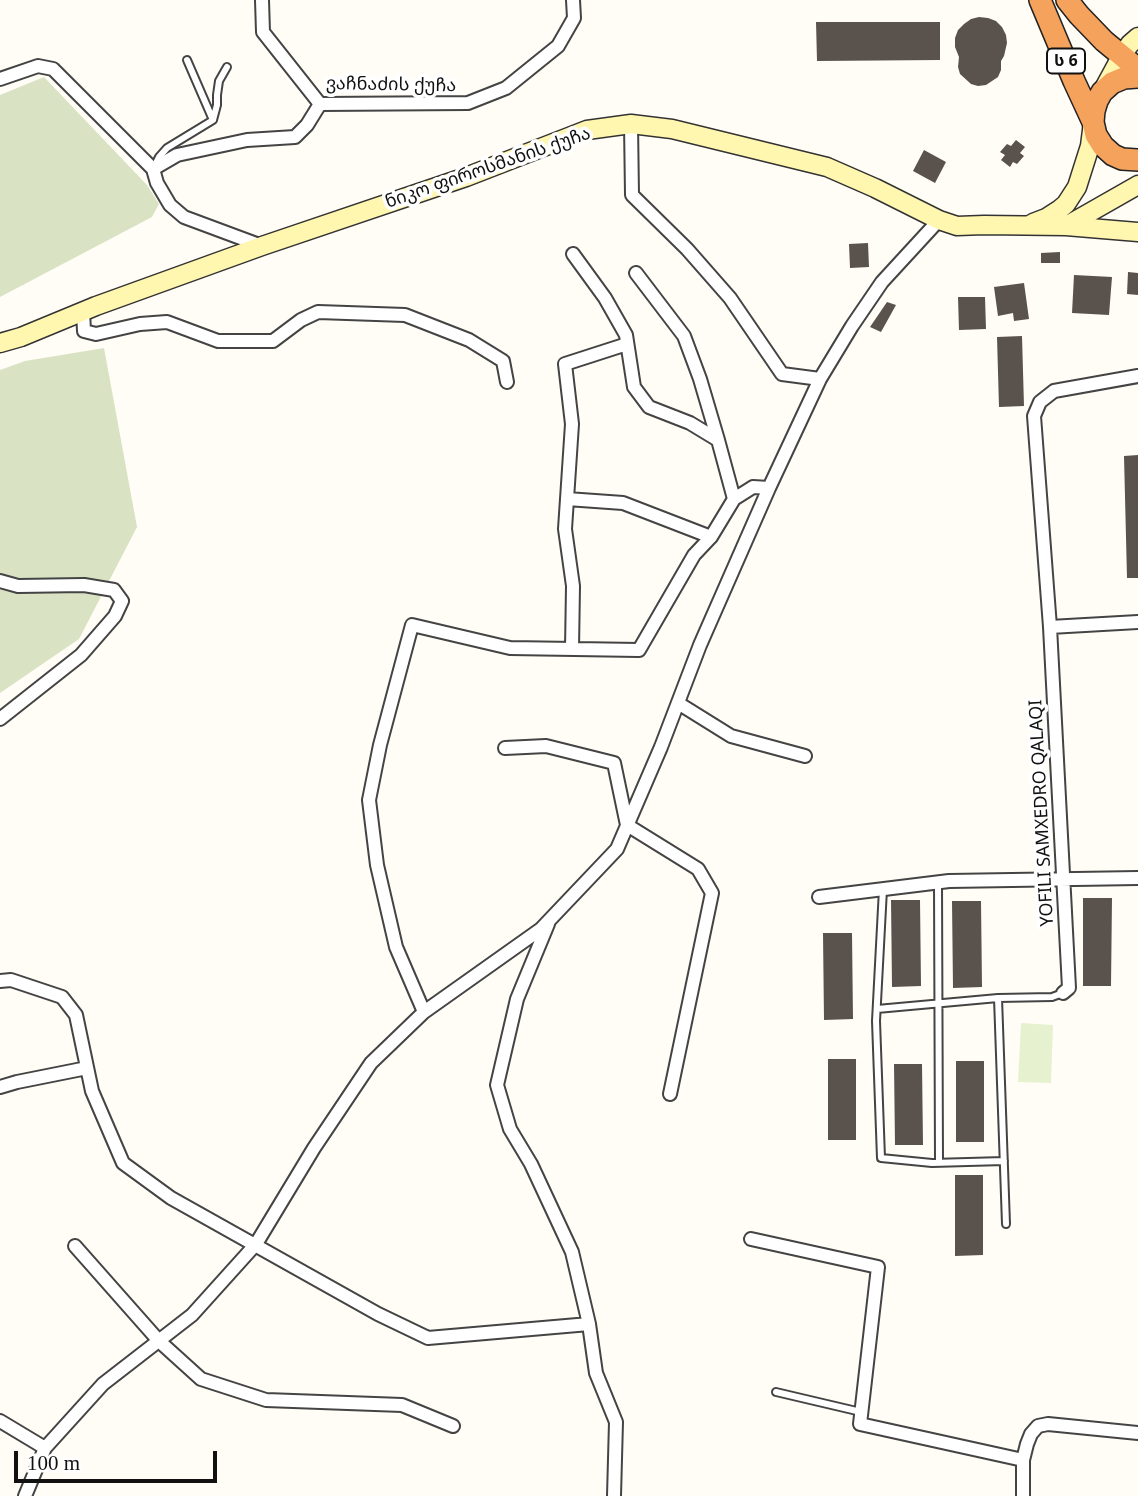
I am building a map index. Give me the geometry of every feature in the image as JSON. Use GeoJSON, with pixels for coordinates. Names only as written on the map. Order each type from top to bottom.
{"type":"FeatureCollection","features":[{"type":"Feature","properties":{"kind":"highway","name":"ს 6"},"geometry":{"type":"LineString","coordinates":[[1040,0],[1093,122]]}},
{"type":"Feature","properties":{"kind":"highway","name":"ს 6"},"geometry":{"type":"LineString","coordinates":[[1067,0],[1104,41],[1130,62]]}},
{"type":"Feature","properties":{"kind":"highway"},"geometry":{"type":"LineString","coordinates":[[1132,162],[1103,146],[1096,135],[1093,122],[1094,111],[1102,92],[1112,83],[1138,76]]}},
{"type":"Feature","properties":{"kind":"main road"},"geometry":{"type":"LineString","coordinates":[[1102,92],[1130,62],[1130,44],[1138,37]]}},
{"type":"Feature","properties":{"kind":"main road"},"geometry":{"type":"LineString","coordinates":[[1025,225],[1046,218],[1066,204],[1077,187],[1090,146],[1093,122]]}},
{"type":"Feature","properties":{"kind":"main road","name":"ნიკო ფიროსმანის ქუჩა"},"geometry":{"type":"LineString","coordinates":[[0,344],[262,246],[466,177],[587,130],[631,124],[673,129],[827,167],[957,226],[1066,226],[1138,232]]}},
{"type":"Feature","properties":{"kind":"main road"},"geometry":{"type":"LineString","coordinates":[[1066,226],[1138,185]]}},
{"type":"Feature","properties":{"kind":"street","name":"ვაჩნაძის ქუჩა"},"geometry":{"type":"LineString","coordinates":[[261,0],[263,32],[320,104],[468,103],[506,88],[558,46],[575,18],[573,0]]}},
{"type":"Feature","properties":{"kind":"street"},"geometry":{"type":"LineString","coordinates":[[0,79],[38,66],[53,69],[153,169],[157,183],[170,205],[184,217],[262,246]]}},
{"type":"Feature","properties":{"kind":"street"},"geometry":{"type":"LineString","coordinates":[[153,169],[177,155],[247,140],[295,137],[307,125],[320,104]]}},
{"type":"Feature","properties":{"kind":"street"},"geometry":{"type":"LineString","coordinates":[[631,124],[632,195],[687,249],[730,298],[782,374],[820,379]]}},
{"type":"Feature","properties":{"kind":"street"},"geometry":{"type":"LineString","coordinates":[[25,1496],[45,1448],[103,1384],[192,1315],[256,1244],[314,1148],[371,1063],[424,1012],[541,929],[617,849],[700,645],[820,379],[882,282],[939,220]]}},
{"type":"Feature","properties":{"kind":"street"},"geometry":{"type":"LineString","coordinates":[[573,254],[605,298],[626,335],[634,387],[649,407],[690,423],[718,440]]}},
{"type":"Feature","properties":{"kind":"street"},"geometry":{"type":"LineString","coordinates":[[636,273],[684,336],[700,379],[734,499]]}},
{"type":"Feature","properties":{"kind":"street"},"geometry":{"type":"LineString","coordinates":[[83,312],[84,331],[96,334],[140,324],[167,322],[218,341],[273,341],[301,320],[318,312],[405,315],[469,340],[503,361],[507,382]]}},
{"type":"Feature","properties":{"kind":"street"},"geometry":{"type":"LineString","coordinates":[[572,649],[573,586],[565,529],[572,424],[565,364],[627,344]]}},
{"type":"Feature","properties":{"kind":"street","name":"YOFILI SAMXEDRO QALAQI"},"geometry":{"type":"LineString","coordinates":[[1063,993],[1069,988],[1050,627],[1034,416],[1040,402],[1054,391],[1138,376]]}},
{"type":"Feature","properties":{"kind":"street"},"geometry":{"type":"LineString","coordinates":[[424,1012],[396,947],[377,865],[369,800],[380,745],[412,625],[510,648],[639,650],[694,555],[711,537],[734,499],[753,487],[769,488]]}},
{"type":"Feature","properties":{"kind":"street"},"geometry":{"type":"LineString","coordinates":[[567,499],[623,503],[711,537]]}},
{"type":"Feature","properties":{"kind":"street"},"geometry":{"type":"LineString","coordinates":[[0,581],[18,586],[83,585],[114,590],[122,601],[115,615],[81,655],[0,719]]}},
{"type":"Feature","properties":{"kind":"street"},"geometry":{"type":"LineString","coordinates":[[1050,627],[1138,622]]}},
{"type":"Feature","properties":{"kind":"street"},"geometry":{"type":"LineString","coordinates":[[678,703],[731,736],[805,756]]}},
{"type":"Feature","properties":{"kind":"street"},"geometry":{"type":"LineString","coordinates":[[505,748],[546,746],[614,763],[627,825],[698,869],[712,893],[670,1094]]}},
{"type":"Feature","properties":{"kind":"street","name":"YOFILI SAMXEDRO QALAQI"},"geometry":{"type":"LineString","coordinates":[[819,897],[938,883],[1138,878]]}},
{"type":"Feature","properties":{"kind":"street"},"geometry":{"type":"LineString","coordinates":[[549,920],[517,999],[497,1085],[510,1129],[531,1164],[572,1252],[589,1325],[596,1373],[616,1422],[614,1496]]}},
{"type":"Feature","properties":{"kind":"street"},"geometry":{"type":"LineString","coordinates":[[0,981],[11,980],[62,997],[76,1015],[92,1091],[123,1163],[171,1198],[378,1314],[428,1338],[589,1325]]}},
{"type":"Feature","properties":{"kind":"street"},"geometry":{"type":"LineString","coordinates":[[0,1087],[87,1068]]}},
{"type":"Feature","properties":{"kind":"street"},"geometry":{"type":"LineString","coordinates":[[751,1239],[878,1267],[860,1424],[1023,1460]]}},
{"type":"Feature","properties":{"kind":"street"},"geometry":{"type":"LineString","coordinates":[[75,1246],[159,1341],[201,1379],[265,1400],[402,1405],[453,1426]]}},
{"type":"Feature","properties":{"kind":"street"},"geometry":{"type":"LineString","coordinates":[[0,1421],[45,1448]]}},
{"type":"Feature","properties":{"kind":"street"},"geometry":{"type":"LineString","coordinates":[[1023,1496],[1023,1460],[1031,1434],[1038,1426],[1048,1424],[1138,1433]]}},
{"type":"Feature","properties":{"kind":"lane"},"geometry":{"type":"LineString","coordinates":[[187,61],[213,120]]}},
{"type":"Feature","properties":{"kind":"lane"},"geometry":{"type":"LineString","coordinates":[[153,169],[166,148],[213,120],[219,81],[227,67]]}},
{"type":"Feature","properties":{"kind":"lane"},"geometry":{"type":"LineString","coordinates":[[938,883],[939,1163]]}},
{"type":"Feature","properties":{"kind":"lane"},"geometry":{"type":"LineString","coordinates":[[883,890],[877,1009],[881,1158],[939,1163],[1004,1161]]}},
{"type":"Feature","properties":{"kind":"lane"},"geometry":{"type":"LineString","coordinates":[[877,1009],[998,998],[1052,997],[1063,993]]}},
{"type":"Feature","properties":{"kind":"lane"},"geometry":{"type":"LineString","coordinates":[[998,998],[1006,1224]]}},
{"type":"Feature","properties":{"kind":"lane"},"geometry":{"type":"LineString","coordinates":[[776,1392],[861,1412]]}},
{"type":"Feature","properties":{"kind":"green space"},"geometry":{"type":"Polygon","coordinates":[[[44,77],[147,185],[159,204],[152,217],[0,297],[0,95],[44,77]]]}},
{"type":"Feature","properties":{"kind":"green space"},"geometry":{"type":"Polygon","coordinates":[[[104,348],[137,527],[79,639],[0,693],[0,370],[25,361],[104,348]]]}},
{"type":"Feature","properties":{"kind":"green space"},"geometry":{"type":"Polygon","coordinates":[[[1021,1023],[1053,1025],[1051,1083],[1018,1082],[1021,1023]]]}},
{"type":"Feature","properties":{"kind":"building"},"geometry":{"type":"Polygon","coordinates":[[[979,17],[996,21],[1006,35],[1007,43],[998,77],[986,85],[978,86],[971,84],[960,74],[955,38],[964,24],[979,17]]]}},
{"type":"Feature","properties":{"kind":"building"},"geometry":{"type":"Polygon","coordinates":[[[816,22],[940,22],[940,60],[817,61],[816,22]]]}},
{"type":"Feature","properties":{"kind":"building"},"geometry":{"type":"Polygon","coordinates":[[[1016,140],[1025,147],[1020,153],[1024,156],[1010,167],[1001,160],[1005,155],[1000,152],[1007,144],[1011,146],[1016,140]]]}},
{"type":"Feature","properties":{"kind":"building"},"geometry":{"type":"Polygon","coordinates":[[[924,150],[946,162],[935,183],[913,171],[924,150]]]}},
{"type":"Feature","properties":{"kind":"building"},"geometry":{"type":"Polygon","coordinates":[[[868,243],[869,267],[850,268],[849,244],[868,243]]]}},
{"type":"Feature","properties":{"kind":"building"},"geometry":{"type":"Polygon","coordinates":[[[1060,252],[1060,263],[1041,263],[1041,253],[1060,252]]]}},
{"type":"Feature","properties":{"kind":"building"},"geometry":{"type":"Polygon","coordinates":[[[1128,272],[1138,273],[1138,295],[1127,294],[1128,272]]]}},
{"type":"Feature","properties":{"kind":"building"},"geometry":{"type":"Polygon","coordinates":[[[1074,275],[1112,277],[1109,315],[1072,313],[1074,275]]]}},
{"type":"Feature","properties":{"kind":"building"},"geometry":{"type":"Polygon","coordinates":[[[1024,283],[1029,319],[1014,321],[1013,313],[998,316],[994,287],[1024,283]]]}},
{"type":"Feature","properties":{"kind":"building"},"geometry":{"type":"Polygon","coordinates":[[[958,297],[985,297],[986,329],[959,330],[958,297]]]}},
{"type":"Feature","properties":{"kind":"building"},"geometry":{"type":"Polygon","coordinates":[[[887,302],[896,305],[881,332],[870,327],[887,302]]]}},
{"type":"Feature","properties":{"kind":"building"},"geometry":{"type":"Polygon","coordinates":[[[1022,336],[1024,406],[999,407],[997,337],[1022,336]]]}},
{"type":"Feature","properties":{"kind":"building"},"geometry":{"type":"Polygon","coordinates":[[[1138,455],[1138,578],[1127,578],[1124,456],[1138,455]]]}},
{"type":"Feature","properties":{"kind":"building"},"geometry":{"type":"Polygon","coordinates":[[[1083,898],[1112,898],[1111,986],[1083,986],[1083,898]]]}},
{"type":"Feature","properties":{"kind":"building"},"geometry":{"type":"Polygon","coordinates":[[[891,900],[920,900],[921,986],[892,987],[891,900]]]}},
{"type":"Feature","properties":{"kind":"building"},"geometry":{"type":"Polygon","coordinates":[[[952,901],[981,901],[982,987],[953,988],[952,901]]]}},
{"type":"Feature","properties":{"kind":"building"},"geometry":{"type":"Polygon","coordinates":[[[823,933],[852,933],[853,1019],[824,1020],[823,933]]]}},
{"type":"Feature","properties":{"kind":"building"},"geometry":{"type":"Polygon","coordinates":[[[828,1059],[856,1059],[856,1140],[828,1140],[828,1059]]]}},
{"type":"Feature","properties":{"kind":"building"},"geometry":{"type":"Polygon","coordinates":[[[956,1061],[984,1061],[984,1142],[956,1142],[956,1061]]]}},
{"type":"Feature","properties":{"kind":"building"},"geometry":{"type":"Polygon","coordinates":[[[894,1064],[922,1064],[923,1145],[895,1145],[894,1064]]]}},
{"type":"Feature","properties":{"kind":"building"},"geometry":{"type":"Polygon","coordinates":[[[955,1175],[983,1175],[983,1255],[955,1256],[955,1175]]]}}]}
